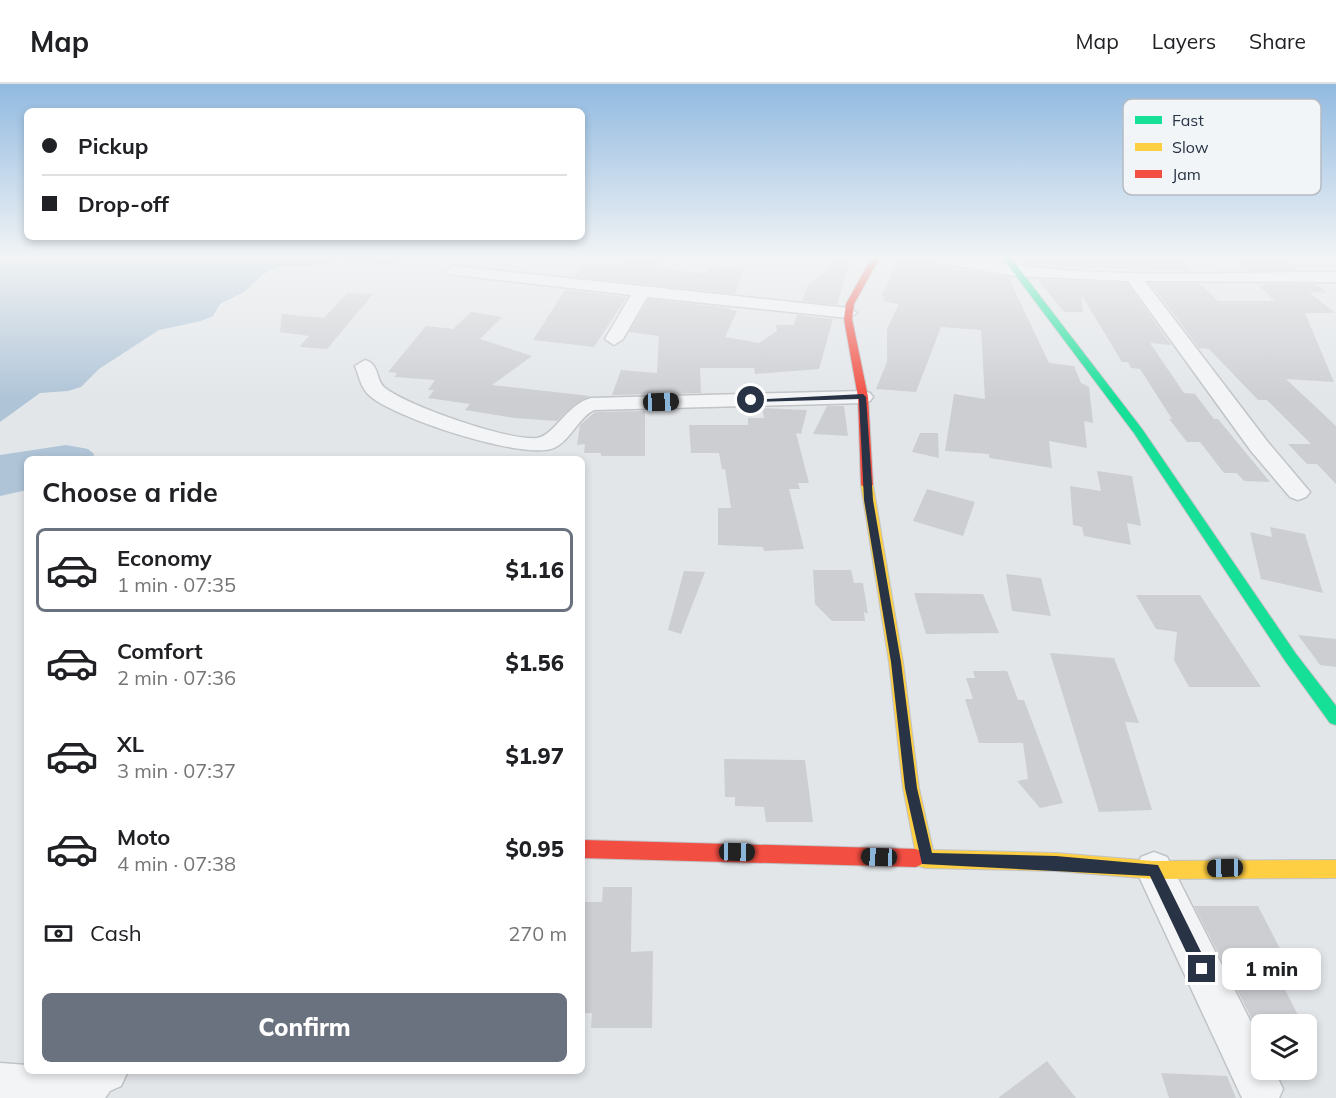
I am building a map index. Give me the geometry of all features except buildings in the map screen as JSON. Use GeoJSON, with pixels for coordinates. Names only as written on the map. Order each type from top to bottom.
{"type":"FeatureCollection","features":[{"type":"Feature","properties":{"kind":"street"},"geometry":{"type":"LineString","coordinates":[[614,339],[634,304]]}},
{"type":"Feature","properties":{"kind":"street"},"geometry":{"type":"LineString","coordinates":[[770,304],[848,313]]}},
{"type":"Feature","properties":{"kind":"street"},"geometry":{"type":"LineString","coordinates":[[852,304],[848,313],[863,397],[868,500],[896,662],[911,788],[926,859]]}},
{"type":"Feature","properties":{"kind":"street"},"geometry":{"type":"LineString","coordinates":[[1041,304],[1138,430],[1284,648],[1336,718]]}},
{"type":"Feature","properties":{"kind":"street"},"geometry":{"type":"LineString","coordinates":[[1153,304],[1259,446],[1298,492]]}},
{"type":"Feature","properties":{"kind":"street"},"geometry":{"type":"LineString","coordinates":[[365,366],[375,390],[387,399],[455,425],[523,445],[546,443],[583,407],[591,404],[863,397]]}},
{"type":"Feature","properties":{"kind":"street"},"geometry":{"type":"LineString","coordinates":[[585,849],[1056,862],[1154,870],[1336,869]]}},
{"type":"Feature","properties":{"kind":"street"},"geometry":{"type":"LineString","coordinates":[[1154,870],[1261,1089]]}},
{"type":"Feature","properties":{"kind":"street"},"geometry":{"type":"LineString","coordinates":[[0,1085],[88,1087]]}},
{"type":"Feature","properties":{"kind":"water"},"geometry":{"type":"Polygon","coordinates":[[[0,304],[220,304],[213,316],[201,321],[159,330],[99,369],[81,387],[68,391],[40,393],[0,422],[0,304]]]}},
{"type":"Feature","properties":{"kind":"water"},"geometry":{"type":"Polygon","coordinates":[[[66,445],[88,449],[94,454],[93,456],[24,456],[24,491],[0,496],[0,455],[66,445]]]}},
{"type":"Feature","properties":{"kind":"traffic: fast"},"geometry":{"type":"LineString","coordinates":[[1042,304],[1138,431],[1291,658],[1336,718]]}},
{"type":"Feature","properties":{"kind":"traffic: slow"},"geometry":{"type":"LineString","coordinates":[[867,485],[896,662],[911,788],[926,859]]}},
{"type":"Feature","properties":{"kind":"traffic: slow"},"geometry":{"type":"LineString","coordinates":[[916,858],[1056,862],[1154,870],[1336,869]]}},
{"type":"Feature","properties":{"kind":"traffic: jam"},"geometry":{"type":"LineString","coordinates":[[850,304],[848,319],[863,397],[867,485]]}},
{"type":"Feature","properties":{"kind":"traffic: jam"},"geometry":{"type":"LineString","coordinates":[[585,849],[916,858]]}},
{"type":"Feature","properties":{"kind":"route"},"geometry":{"type":"LineString","coordinates":[[751,400],[863,397],[868,500],[896,662],[911,788],[926,859],[1056,862],[1154,870],[1202,969]]}}]}
